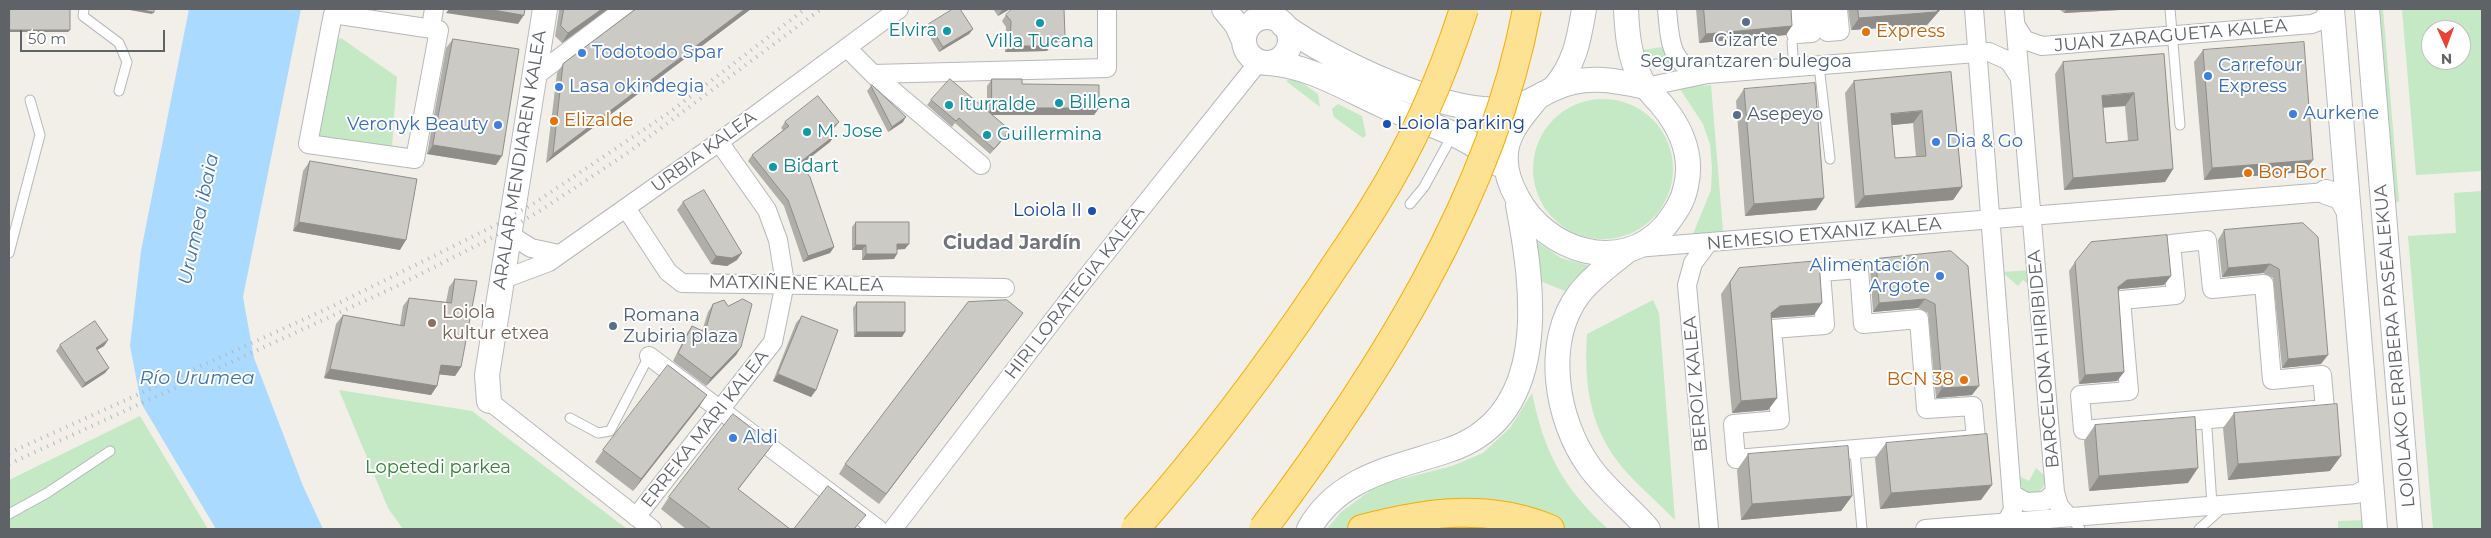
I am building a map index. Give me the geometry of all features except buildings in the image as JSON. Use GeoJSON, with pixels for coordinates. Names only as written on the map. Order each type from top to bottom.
{"type":"FeatureCollection","features":[{"type":"Feature","properties":{"kind":"highway"},"geometry":{"type":"LineString","coordinates":[[1135,529],[1158,503],[1282,346],[1374,206],[1425,111],[1452,45],[1464,9]]}},
{"type":"Feature","properties":{"kind":"highway"},"geometry":{"type":"LineString","coordinates":[[1263,529],[1317,453],[1380,358],[1446,240],[1497,123],[1521,40],[1527,9]]}},
{"type":"Feature","properties":{"kind":"highway"},"geometry":{"type":"LineString","coordinates":[[1362,529],[1430,513],[1474,512],[1518,518],[1550,529]]}},
{"type":"Feature","properties":{"kind":"main road","name":"ARALAR MENDIAREN KALEA"},"geometry":{"type":"LineString","coordinates":[[489,401],[487,375],[545,9]]}},
{"type":"Feature","properties":{"kind":"main road"},"geometry":{"type":"LineString","coordinates":[[1224,9],[1256,54],[1276,61],[1287,51],[1289,37],[1275,18]]}},
{"type":"Feature","properties":{"kind":"main road"},"geometry":{"type":"LineString","coordinates":[[1507,176],[1507,146],[1514,127],[1566,74],[1574,57],[1584,9]]}},
{"type":"Feature","properties":{"kind":"main road"},"geometry":{"type":"LineString","coordinates":[[1626,9],[1627,34],[1648,82],[1680,134],[1686,149],[1688,167],[1680,204],[1673,216],[1650,240],[1631,250],[1588,284],[1572,305],[1562,330],[1559,377],[1564,410],[1578,447],[1600,480],[1648,529]]}},
{"type":"Feature","properties":{"kind":"main road","name":"LOIOLAKO ERRIBERA PASEALEKUA"},"geometry":{"type":"LineString","coordinates":[[2331,9],[2340,198],[2371,475],[2375,529]]}},
{"type":"Feature","properties":{"kind":"main road","name":"LOIOLAKO ERRIBERA PASEALEKUA"},"geometry":{"type":"LineString","coordinates":[[2367,9],[2410,529]]}},
{"type":"Feature","properties":{"kind":"main road"},"geometry":{"type":"LineString","coordinates":[[1256,54],[1248,28],[1258,19],[1275,18],[1310,44],[1337,60],[1442,100],[1494,109],[1516,106],[1591,79],[1648,82]]}},
{"type":"Feature","properties":{"kind":"main road"},"geometry":{"type":"LineString","coordinates":[[1256,54],[1308,70],[1395,110],[1453,133],[1485,151],[1507,176],[1528,216],[1548,234],[1561,242],[1579,250],[1597,253],[1631,250]]}},
{"type":"Feature","properties":{"kind":"main road","name":"LOIOLAKO ERRIBERA PASEALEKUA"},"geometry":{"type":"LineString","coordinates":[[2340,198],[2369,184],[2377,175],[2380,163]]}},
{"type":"Feature","properties":{"kind":"main road"},"geometry":{"type":"LineString","coordinates":[[1309,529],[1327,505],[1346,488],[1370,475],[1448,451],[1476,437],[1496,420],[1513,396],[1524,369],[1531,317],[1529,271],[1517,198]]}},
{"type":"Feature","properties":{"kind":"street"},"geometry":{"type":"LineString","coordinates":[[534,78],[624,9]]}},
{"type":"Feature","properties":{"kind":"street","name":"URBIA KALEA"},"geometry":{"type":"LineString","coordinates":[[501,280],[549,262],[720,142],[899,9]]}},
{"type":"Feature","properties":{"kind":"street"},"geometry":{"type":"LineString","coordinates":[[873,74],[1107,68],[1107,9]]}},
{"type":"Feature","properties":{"kind":"street"},"geometry":{"type":"LineString","coordinates":[[1667,9],[1670,44],[1673,52],[1691,69],[1707,74]]}},
{"type":"Feature","properties":{"kind":"street"},"geometry":{"type":"LineString","coordinates":[[1794,9],[1796,34],[1812,33],[1810,9]]}},
{"type":"Feature","properties":{"kind":"street"},"geometry":{"type":"LineString","coordinates":[[1825,9],[1827,32],[1840,31],[1838,9]]}},
{"type":"Feature","properties":{"kind":"street"},"geometry":{"type":"LineString","coordinates":[[1974,9],[1992,220],[1992,241],[2013,510],[2006,522]]}},
{"type":"Feature","properties":{"kind":"street","name":"JUAN ZARAGUETA KALEA"},"geometry":{"type":"LineString","coordinates":[[2015,16],[2025,40],[2042,46],[2312,24],[2322,20],[2331,9]]}},
{"type":"Feature","properties":{"kind":"street"},"geometry":{"type":"LineString","coordinates":[[333,14],[439,30],[414,159],[308,144],[333,14]]}},
{"type":"Feature","properties":{"kind":"street","name":"BARCELONA HIRIBIDEA"},"geometry":{"type":"LineString","coordinates":[[2015,16],[2055,492],[2059,506],[2074,523]]}},
{"type":"Feature","properties":{"kind":"street"},"geometry":{"type":"LineString","coordinates":[[1955,55],[1970,46],[1976,30]]}},
{"type":"Feature","properties":{"kind":"street"},"geometry":{"type":"LineString","coordinates":[[848,48],[873,74],[980,165]]}},
{"type":"Feature","properties":{"kind":"street"},"geometry":{"type":"LineString","coordinates":[[1648,82],[1707,74],[1989,52],[2003,57],[2014,66],[2020,79]]}},
{"type":"Feature","properties":{"kind":"street","name":"HIRI LORATEGIA KALEA"},"geometry":{"type":"LineString","coordinates":[[894,529],[1084,281],[1256,64],[1256,54]]}},
{"type":"Feature","properties":{"kind":"street"},"geometry":{"type":"LineString","coordinates":[[720,142],[767,210],[778,240],[785,283]]}},
{"type":"Feature","properties":{"kind":"street"},"geometry":{"type":"LineString","coordinates":[[1990,200],[1997,213],[2012,218],[2026,211],[2030,196]]}},
{"type":"Feature","properties":{"kind":"street","name":"NEMESIO ETXANIZ KALEA"},"geometry":{"type":"LineString","coordinates":[[1631,250],[2052,214],[2340,198]]}},
{"type":"Feature","properties":{"kind":"street","name":"MATXIÑENE KALEA"},"geometry":{"type":"LineString","coordinates":[[626,208],[668,272],[682,283],[785,283],[1005,288]]}},
{"type":"Feature","properties":{"kind":"street"},"geometry":{"type":"LineString","coordinates":[[2034,237],[2039,222],[2052,214]]}},
{"type":"Feature","properties":{"kind":"street"},"geometry":{"type":"LineString","coordinates":[[1969,222],[1975,222],[1985,227],[1992,241]]}},
{"type":"Feature","properties":{"kind":"street"},"geometry":{"type":"LineString","coordinates":[[509,234],[531,248],[559,254]]}},
{"type":"Feature","properties":{"kind":"street"},"geometry":{"type":"LineString","coordinates":[[2207,240],[2212,289],[2264,284],[2272,380],[2322,375],[2326,409],[2223,418],[2083,430],[2080,395],[2129,391],[2121,300],[2176,295],[2171,244],[2207,240]]}},
{"type":"Feature","properties":{"kind":"street","name":"BEROIZ KALEA"},"geometry":{"type":"LineString","coordinates":[[1708,243],[1694,263],[1687,285],[1708,529]]}},
{"type":"Feature","properties":{"kind":"street"},"geometry":{"type":"LineString","coordinates":[[1859,269],[1863,324],[1919,319],[1926,409],[1973,406],[1976,439],[1736,459],[1733,424],[1780,420],[1772,329],[1825,325],[1821,272],[1859,269]]}},
{"type":"Feature","properties":{"kind":"street","name":"ERREKA MARI KALEA"},"geometry":{"type":"LineString","coordinates":[[636,516],[773,342],[785,283]]}},
{"type":"Feature","properties":{"kind":"street"},"geometry":{"type":"LineString","coordinates":[[649,356],[878,529]]}},
{"type":"Feature","properties":{"kind":"street"},"geometry":{"type":"LineString","coordinates":[[489,401],[652,529]]}},
{"type":"Feature","properties":{"kind":"street"},"geometry":{"type":"LineString","coordinates":[[1925,529],[2006,522],[2074,523],[2220,505],[2356,494],[2367,488],[2371,475]]}},
{"type":"Feature","properties":{"kind":"street"},"geometry":{"type":"LineString","coordinates":[[2012,494],[2026,502],[2045,501],[2055,492]]}},
{"type":"Feature","properties":{"kind":"lane"},"geometry":{"type":"LineString","coordinates":[[84,9],[83,16],[119,43],[127,62],[119,91]]}},
{"type":"Feature","properties":{"kind":"lane"},"geometry":{"type":"LineString","coordinates":[[2170,9],[2180,125]]}},
{"type":"Feature","properties":{"kind":"lane"},"geometry":{"type":"LineString","coordinates":[[1792,42],[1794,68]]}},
{"type":"Feature","properties":{"kind":"lane"},"geometry":{"type":"LineString","coordinates":[[1820,66],[1830,159]]}},
{"type":"Feature","properties":{"kind":"lane"},"geometry":{"type":"LineString","coordinates":[[9,253],[40,135],[30,100]]}},
{"type":"Feature","properties":{"kind":"lane"},"geometry":{"type":"LineString","coordinates":[[1410,204],[1424,187],[1453,133]]}},
{"type":"Feature","properties":{"kind":"lane"},"geometry":{"type":"LineString","coordinates":[[570,418],[598,434],[610,431],[649,356]]}},
{"type":"Feature","properties":{"kind":"lane"},"geometry":{"type":"LineString","coordinates":[[2199,529],[2220,505],[2207,429]]}},
{"type":"Feature","properties":{"kind":"lane"},"geometry":{"type":"LineString","coordinates":[[9,514],[47,493],[110,451]]}},
{"type":"Feature","properties":{"kind":"lane"},"geometry":{"type":"LineString","coordinates":[[1855,452],[1862,529]]}},
{"type":"Feature","properties":{"kind":"green space"},"geometry":{"type":"Polygon","coordinates":[[[2378,9],[2383,9],[2399,201],[2394,204],[2378,9]]]}},
{"type":"Feature","properties":{"kind":"green space"},"geometry":{"type":"Polygon","coordinates":[[[2402,9],[2481,9],[2482,171],[2416,175],[2402,9]]]}},
{"type":"Feature","properties":{"kind":"green space"},"geometry":{"type":"Polygon","coordinates":[[[341,38],[397,77],[392,146],[345,140],[308,144],[326,48],[341,38]]]}},
{"type":"Feature","properties":{"kind":"green space"},"geometry":{"type":"Polygon","coordinates":[[[1663,47],[1667,57],[1677,67],[1659,68],[1649,61],[1642,50],[1663,47]]]}},
{"type":"Feature","properties":{"kind":"green space"},"geometry":{"type":"Polygon","coordinates":[[[1295,78],[1318,94],[1320,107],[1286,81],[1295,78]]]}},
{"type":"Feature","properties":{"kind":"green space"},"geometry":{"type":"Polygon","coordinates":[[[1711,85],[1723,231],[1693,234],[1711,190],[1710,144],[1703,124],[1680,89],[1711,85]]]}},
{"type":"Feature","properties":{"kind":"green space"},"geometry":{"type":"Polygon","coordinates":[[[1603,99],[1617,100],[1630,104],[1652,120],[1668,142],[1672,155],[1672,183],[1668,196],[1652,218],[1630,234],[1617,238],[1603,239],[1589,238],[1576,234],[1554,218],[1538,196],[1534,183],[1533,169],[1534,155],[1538,142],[1554,120],[1576,104],[1589,100],[1603,99]]]}},
{"type":"Feature","properties":{"kind":"green space"},"geometry":{"type":"Polygon","coordinates":[[[1338,104],[1362,116],[1366,135],[1363,138],[1334,117],[1332,109],[1338,104]]]}},
{"type":"Feature","properties":{"kind":"green space"},"geometry":{"type":"Polygon","coordinates":[[[2482,191],[2482,529],[2433,529],[2408,236],[2456,233],[2454,193],[2482,191]]]}},
{"type":"Feature","properties":{"kind":"green space"},"geometry":{"type":"Polygon","coordinates":[[[1536,241],[1561,258],[1590,266],[1573,280],[1565,291],[1540,281],[1536,241]]]}},
{"type":"Feature","properties":{"kind":"green space"},"geometry":{"type":"Polygon","coordinates":[[[2031,270],[2032,287],[2023,280],[2018,286],[2002,272],[2031,270]]]}},
{"type":"Feature","properties":{"kind":"green space"},"geometry":{"type":"Polygon","coordinates":[[[1653,300],[1659,313],[1675,520],[1631,477],[1608,448],[1590,401],[1586,368],[1587,334],[1653,300]]]}},
{"type":"Feature","properties":{"kind":"green space","name":"Lopetedi parkea"},"geometry":{"type":"Polygon","coordinates":[[[339,390],[472,411],[627,529],[403,529],[388,508],[339,390]]]}},
{"type":"Feature","properties":{"kind":"green space"},"geometry":{"type":"Polygon","coordinates":[[[1532,393],[1549,451],[1558,468],[1567,484],[1579,499],[1608,529],[1327,529],[1341,512],[1378,485],[1452,466],[1483,453],[1510,428],[1532,393]]]}},
{"type":"Feature","properties":{"kind":"green space"},"geometry":{"type":"Polygon","coordinates":[[[140,416],[208,529],[9,529],[9,480],[140,416]]]}},
{"type":"Feature","properties":{"kind":"green space"},"geometry":{"type":"Polygon","coordinates":[[[2036,468],[2046,477],[2043,487],[2039,492],[2027,493],[2022,488],[2019,476],[2029,481],[2036,468]]]}},
{"type":"Feature","properties":{"kind":"green space"},"geometry":{"type":"Polygon","coordinates":[[[2366,520],[2365,529],[2338,529],[2338,521],[2366,520]]]}},
{"type":"Feature","properties":{"kind":"water","name":"Río Urumea"},"geometry":{"type":"Polygon","coordinates":[[[189,9],[301,9],[243,297],[254,358],[303,486],[323,529],[216,529],[141,403],[130,346],[141,251],[189,9]]]}},
{"type":"Feature","properties":{"kind":"railway"},"geometry":{"type":"LineString","coordinates":[[9,453],[331,307],[496,225],[533,204],[670,112],[805,9]]}},
{"type":"Feature","properties":{"kind":"railway"},"geometry":{"type":"LineString","coordinates":[[9,464],[395,287],[503,232],[538,212],[626,154],[821,9]]}},
{"type":"Feature","properties":{"kind":"place","name":"Gizarte Segurantzaren bulegoa"},"geometry":{"type":"Point","coordinates":[1746,22]}},
{"type":"Feature","properties":{"kind":"place","name":"Villa Tucana"},"geometry":{"type":"Point","coordinates":[1040,23]}},
{"type":"Feature","properties":{"kind":"place","name":"Elvira"},"geometry":{"type":"Point","coordinates":[947,31]}},
{"type":"Feature","properties":{"kind":"place","name":"Express"},"geometry":{"type":"Point","coordinates":[1866,32]}},
{"type":"Feature","properties":{"kind":"place","name":"Todotodo Spar"},"geometry":{"type":"Point","coordinates":[582,53]}},
{"type":"Feature","properties":{"kind":"place","name":"Carrefour Express"},"geometry":{"type":"Point","coordinates":[2208,76]}},
{"type":"Feature","properties":{"kind":"place","name":"Lasa okindegia"},"geometry":{"type":"Point","coordinates":[559,87]}},
{"type":"Feature","properties":{"kind":"place","name":"Billena"},"geometry":{"type":"Point","coordinates":[1059,103]}},
{"type":"Feature","properties":{"kind":"place","name":"Iturralde"},"geometry":{"type":"Point","coordinates":[949,105]}},
{"type":"Feature","properties":{"kind":"place","name":"Aurkene"},"geometry":{"type":"Point","coordinates":[2293,114]}},
{"type":"Feature","properties":{"kind":"place","name":"Asepeyo"},"geometry":{"type":"Point","coordinates":[1737,115]}},
{"type":"Feature","properties":{"kind":"place","name":"Elizalde"},"geometry":{"type":"Point","coordinates":[554,121]}},
{"type":"Feature","properties":{"kind":"place","name":"Loiola parking"},"geometry":{"type":"Point","coordinates":[1387,124]}},
{"type":"Feature","properties":{"kind":"place","name":"Veronyk Beauty"},"geometry":{"type":"Point","coordinates":[498,125]}},
{"type":"Feature","properties":{"kind":"place","name":"M. Jose"},"geometry":{"type":"Point","coordinates":[807,132]}},
{"type":"Feature","properties":{"kind":"place","name":"Guillermina"},"geometry":{"type":"Point","coordinates":[987,135]}},
{"type":"Feature","properties":{"kind":"place","name":"Dia & Go"},"geometry":{"type":"Point","coordinates":[1936,142]}},
{"type":"Feature","properties":{"kind":"place","name":"Bidart"},"geometry":{"type":"Point","coordinates":[773,167]}},
{"type":"Feature","properties":{"kind":"place","name":"Bor Bor"},"geometry":{"type":"Point","coordinates":[2248,173]}},
{"type":"Feature","properties":{"kind":"place","name":"Loiola II"},"geometry":{"type":"Point","coordinates":[1092,211]}},
{"type":"Feature","properties":{"kind":"place","name":"Alimentación Argote"},"geometry":{"type":"Point","coordinates":[1940,276]}},
{"type":"Feature","properties":{"kind":"place","name":"Loiola kultur etxea"},"geometry":{"type":"Point","coordinates":[432,323]}},
{"type":"Feature","properties":{"kind":"place","name":"Romana Zubiria plaza"},"geometry":{"type":"Point","coordinates":[613,326]}},
{"type":"Feature","properties":{"kind":"place","name":"BCN 38"},"geometry":{"type":"Point","coordinates":[1964,380]}},
{"type":"Feature","properties":{"kind":"place","name":"Aldi"},"geometry":{"type":"Point","coordinates":[733,438]}},
{"type":"Feature","properties":{"kind":"district","name":"Ciudad Jardín"},"geometry":{"type":"Point","coordinates":[1012,243]}},
{"type":"Feature","properties":{"kind":"water label","name":"Urumea ibaia"},"geometry":{"type":"Point","coordinates":[199,219]}}]}
